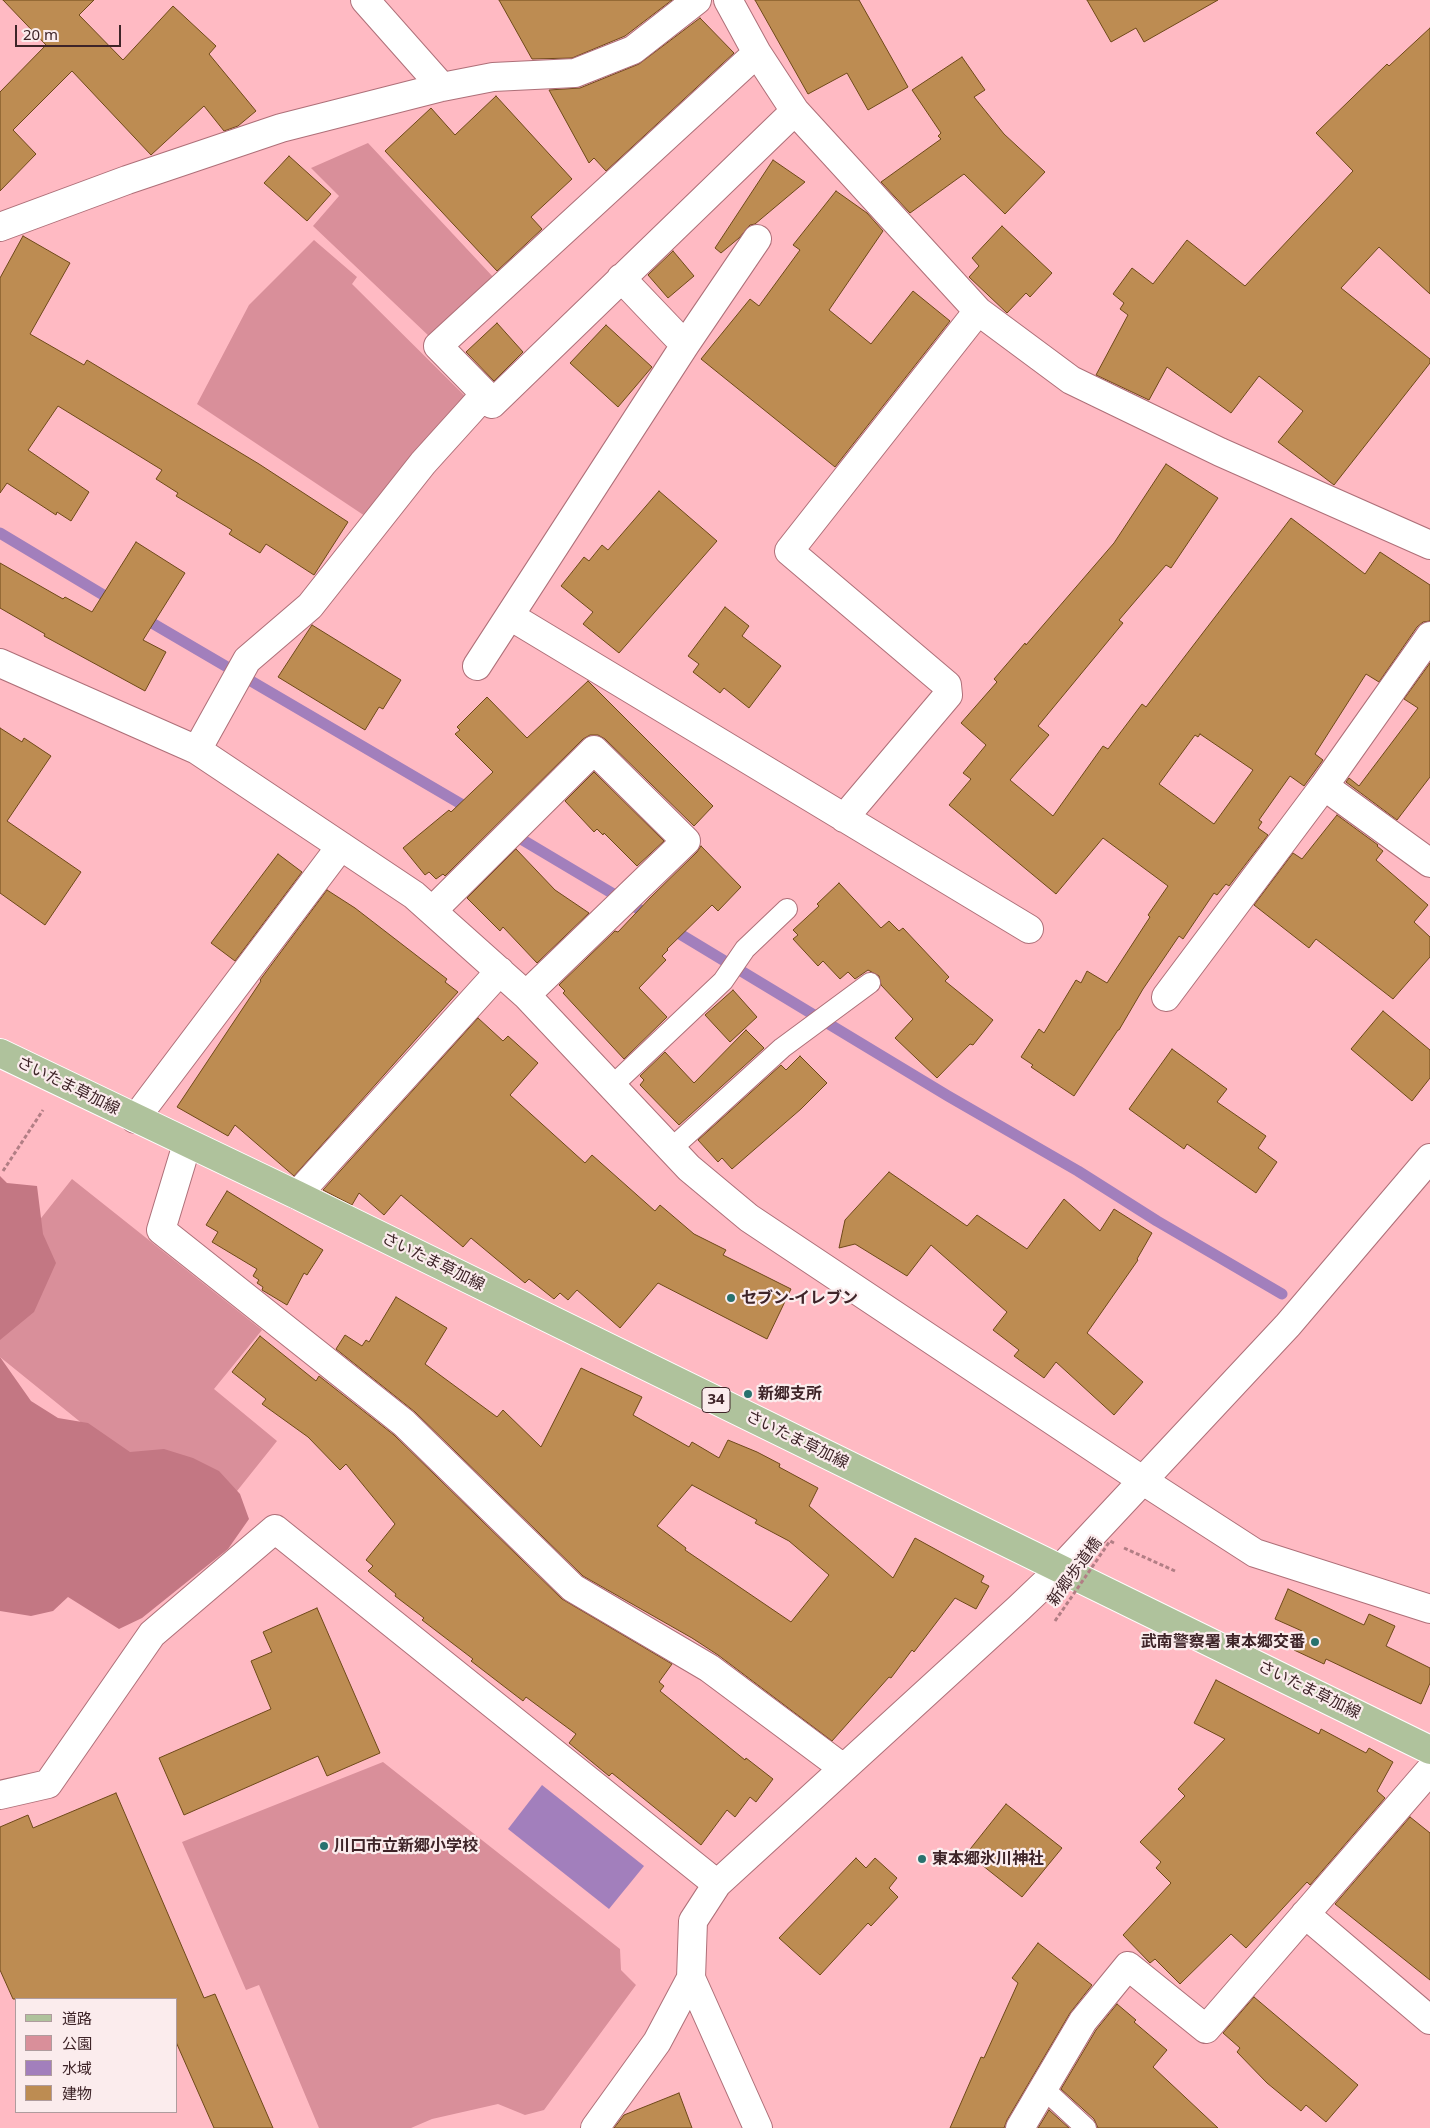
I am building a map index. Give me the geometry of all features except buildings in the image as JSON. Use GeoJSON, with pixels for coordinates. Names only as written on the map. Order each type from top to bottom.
{"type":"FeatureCollection","features":[{"type":"Feature","properties":{"kind":"main road","name":"さいたま草加線"},"geometry":{"type":"LineString","coordinates":[[0,1054],[297,1195],[1430,1750]]}},
{"type":"Feature","properties":{"kind":"street"},"geometry":{"type":"LineString","coordinates":[[365,0],[442,87]]}},
{"type":"Feature","properties":{"kind":"street"},"geometry":{"type":"LineString","coordinates":[[0,227],[127,180],[281,128],[442,87],[493,78],[575,73],[633,50],[697,0]]}},
{"type":"Feature","properties":{"kind":"street"},"geometry":{"type":"LineString","coordinates":[[728,0],[757,53],[795,111],[978,311],[1071,380],[1220,452],[1430,545]]}},
{"type":"Feature","properties":{"kind":"street"},"geometry":{"type":"LineString","coordinates":[[757,53],[438,346],[485,394],[492,404],[795,111]]}},
{"type":"Feature","properties":{"kind":"street"},"geometry":{"type":"LineString","coordinates":[[477,666],[685,346],[757,239]]}},
{"type":"Feature","properties":{"kind":"street"},"geometry":{"type":"LineString","coordinates":[[621,278],[685,346]]}},
{"type":"Feature","properties":{"kind":"street"},"geometry":{"type":"LineString","coordinates":[[844,818],[948,695],[947,685],[789,551],[978,311]]}},
{"type":"Feature","properties":{"kind":"street"},"geometry":{"type":"LineString","coordinates":[[197,750],[247,660],[310,606],[422,463],[485,394]]}},
{"type":"Feature","properties":{"kind":"street"},"geometry":{"type":"LineString","coordinates":[[510,616],[1029,929]]}},
{"type":"Feature","properties":{"kind":"street"},"geometry":{"type":"LineString","coordinates":[[1166,997],[1324,786],[1430,636]]}},
{"type":"Feature","properties":{"kind":"street"},"geometry":{"type":"LineString","coordinates":[[0,663],[197,750],[414,894],[434,910],[526,995],[689,1168],[749,1218],[1142,1480],[1255,1553],[1430,1609]]}},
{"type":"Feature","properties":{"kind":"street"},"geometry":{"type":"LineString","coordinates":[[434,910],[594,750],[686,842],[526,995]]}},
{"type":"Feature","properties":{"kind":"street"},"geometry":{"type":"LineString","coordinates":[[1324,786],[1430,863]]}},
{"type":"Feature","properties":{"kind":"street"},"geometry":{"type":"LineString","coordinates":[[134,1119],[341,846]]}},
{"type":"Feature","properties":{"kind":"street"},"geometry":{"type":"LineString","coordinates":[[297,1195],[500,972]]}},
{"type":"Feature","properties":{"kind":"street"},"geometry":{"type":"LineString","coordinates":[[187,1144],[161,1230],[404,1423],[572,1588],[709,1668],[843,1768]]}},
{"type":"Feature","properties":{"kind":"street"},"geometry":{"type":"LineString","coordinates":[[595,2128],[657,2042],[691,1978],[693,1921],[717,1884],[1060,1569],[1288,1325],[1430,1158]]}},
{"type":"Feature","properties":{"kind":"street"},"geometry":{"type":"LineString","coordinates":[[0,1795],[48,1784],[152,1634],[275,1529],[717,1884]]}},
{"type":"Feature","properties":{"kind":"street"},"geometry":{"type":"LineString","coordinates":[[1020,2128],[1083,2021],[1128,1966],[1206,2029],[1430,1770]]}},
{"type":"Feature","properties":{"kind":"street"},"geometry":{"type":"LineString","coordinates":[[1305,1914],[1430,2020]]}},
{"type":"Feature","properties":{"kind":"street"},"geometry":{"type":"LineString","coordinates":[[691,1978],[758,2128]]}},
{"type":"Feature","properties":{"kind":"lane"},"geometry":{"type":"LineString","coordinates":[[612,1086],[723,981],[745,949],[787,909]]}},
{"type":"Feature","properties":{"kind":"lane"},"geometry":{"type":"LineString","coordinates":[[671,1149],[782,1048],[870,983]]}},
{"type":"Feature","properties":{"kind":"lane"},"geometry":{"type":"LineString","coordinates":[[1043,2088],[1086,2128]]}},
{"type":"Feature","properties":{"kind":"path"},"geometry":{"type":"LineString","coordinates":[[3,1171],[46,1105]]}},
{"type":"Feature","properties":{"kind":"path","name":"新郷歩道橋"},"geometry":{"type":"LineString","coordinates":[[1055,1621],[1110,1541],[1175,1571]]}},
{"type":"Feature","properties":{"kind":"green space"},"geometry":{"type":"Polygon","coordinates":[[[368,143],[494,278],[431,338],[313,226],[339,196],[311,168],[368,143]]]}},
{"type":"Feature","properties":{"kind":"green space"},"geometry":{"type":"Polygon","coordinates":[[[314,240],[357,277],[352,284],[469,400],[368,518],[197,404],[249,305],[314,240]]]}},
{"type":"Feature","properties":{"kind":"green space"},"geometry":{"type":"Polygon","coordinates":[[[72,1179],[262,1330],[214,1389],[277,1441],[209,1526],[0,1357],[0,1270],[72,1179]]]}},
{"type":"Feature","properties":{"kind":"green space"},"geometry":{"type":"Polygon","coordinates":[[[383,1762],[620,1949],[621,1970],[636,1985],[544,2110],[525,2115],[498,2104],[432,2119],[411,2128],[319,2128],[259,1985],[246,1990],[182,1842],[383,1762]]]}},
{"type":"Feature","properties":{"kind":"shaded area"},"geometry":{"type":"Polygon","coordinates":[[[0,1176],[7,1183],[37,1186],[43,1234],[56,1263],[34,1312],[0,1340],[0,1176]]]}},
{"type":"Feature","properties":{"kind":"shaded area"},"geometry":{"type":"Polygon","coordinates":[[[0,1357],[31,1401],[58,1418],[88,1423],[130,1452],[164,1449],[193,1458],[219,1471],[240,1494],[249,1519],[228,1549],[142,1618],[119,1629],[68,1597],[53,1611],[31,1616],[0,1611],[0,1357]]]}},
{"type":"Feature","properties":{"kind":"water"},"geometry":{"type":"Polygon","coordinates":[[[542,1785],[644,1866],[609,1909],[508,1829],[542,1785]]]}},
{"type":"Feature","properties":{"kind":"waterway"},"geometry":{"type":"LineString","coordinates":[[0,533],[115,602]]}},
{"type":"Feature","properties":{"kind":"waterway"},"geometry":{"type":"LineString","coordinates":[[140,616],[473,811]]}},
{"type":"Feature","properties":{"kind":"waterway"},"geometry":{"type":"LineString","coordinates":[[511,833],[652,917]]}},
{"type":"Feature","properties":{"kind":"waterway"},"geometry":{"type":"LineString","coordinates":[[670,928],[948,1096],[1078,1171],[1157,1221],[1282,1294]]}},
{"type":"Feature","properties":{"kind":"place","name":"セブン-イレブン"},"geometry":{"type":"Point","coordinates":[731,1298]}},
{"type":"Feature","properties":{"kind":"place","name":"新郷支所"},"geometry":{"type":"Point","coordinates":[748,1394]}},
{"type":"Feature","properties":{"kind":"place","name":"武南警察署 東本郷交番"},"geometry":{"type":"Point","coordinates":[1315,1642]}},
{"type":"Feature","properties":{"kind":"place","name":"川口市立新郷小学校"},"geometry":{"type":"Point","coordinates":[324,1846]}},
{"type":"Feature","properties":{"kind":"place","name":"東本郷氷川神社"},"geometry":{"type":"Point","coordinates":[922,1859]}}]}
